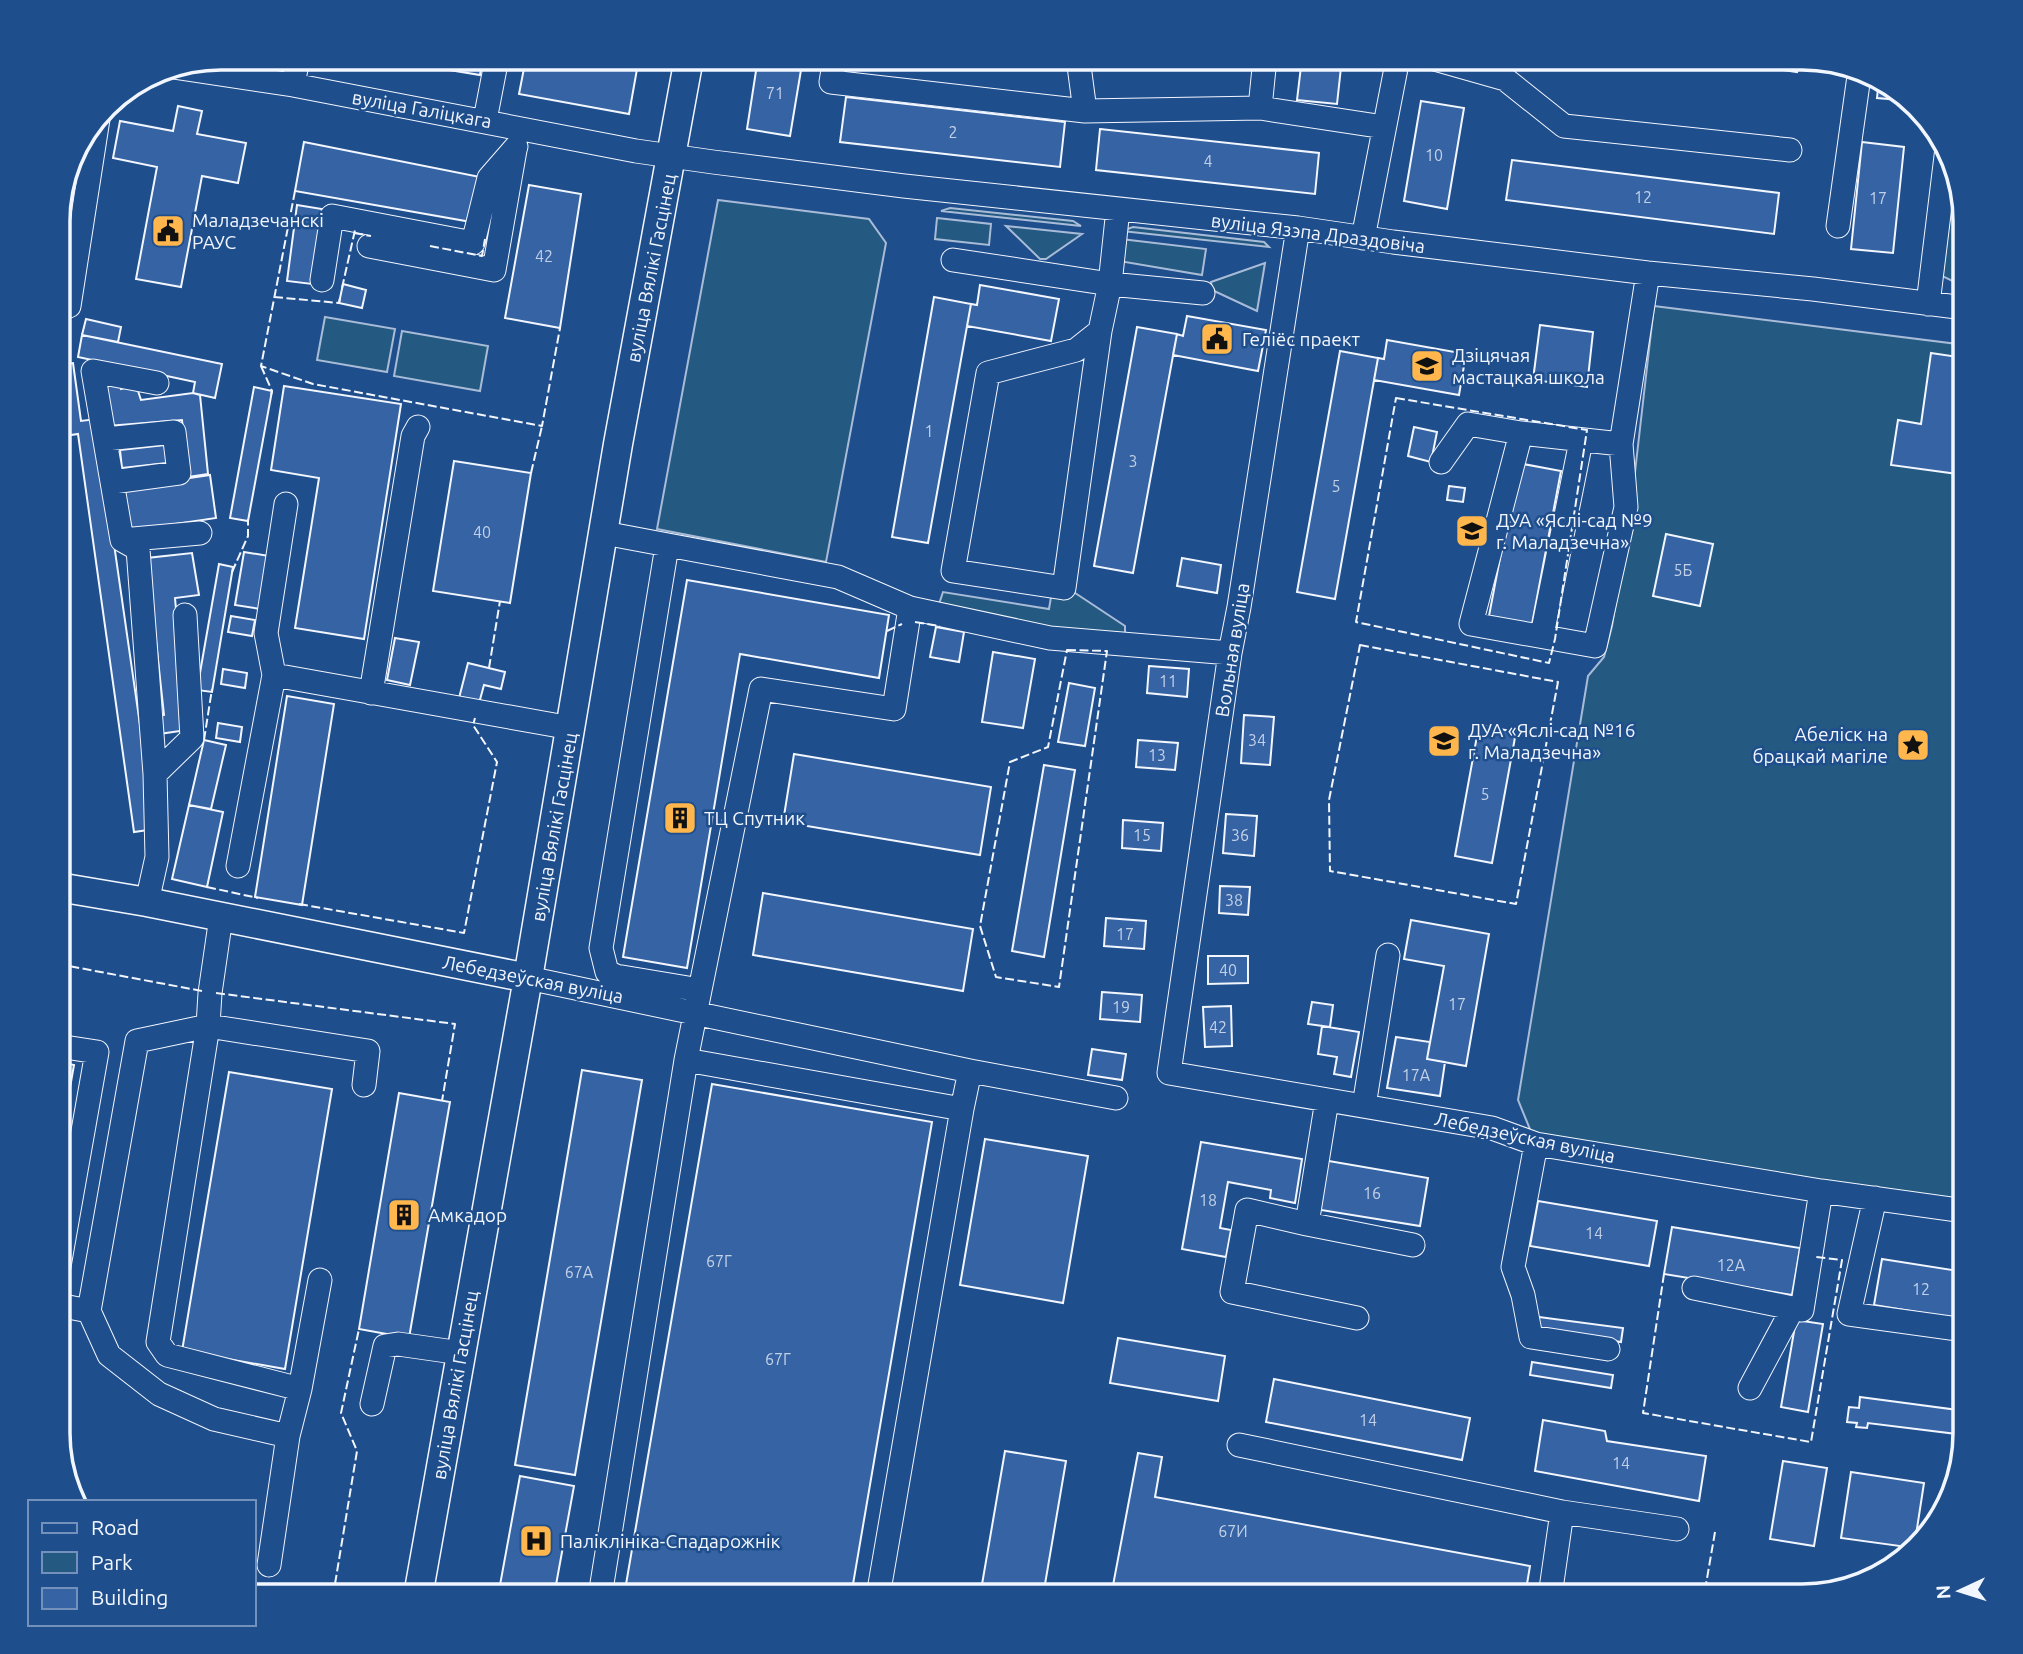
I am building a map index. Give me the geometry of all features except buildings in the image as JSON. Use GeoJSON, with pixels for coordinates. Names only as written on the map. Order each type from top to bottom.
{"type":"FeatureCollection","features":[{"type":"Feature","properties":{"kind":"main road","name":"вуліца Вялікі Гасцінец"},"geometry":{"type":"LineString","coordinates":[[420,1584],[528,978],[618,444],[687,70]]}},
{"type":"Feature","properties":{"kind":"main road","name":"Лебедзеўская вуліца"},"geometry":{"type":"LineString","coordinates":[[70,889],[528,978]]}},
{"type":"Feature","properties":{"kind":"street"},"geometry":{"type":"LineString","coordinates":[[293,85],[296,70]]}},
{"type":"Feature","properties":{"kind":"street"},"geometry":{"type":"LineString","coordinates":[[485,121],[495,70]]}},
{"type":"Feature","properties":{"kind":"street"},"geometry":{"type":"LineString","coordinates":[[833,70],[831,82],[1085,111],[1260,108],[1384,127]]}},
{"type":"Feature","properties":{"kind":"street"},"geometry":{"type":"LineString","coordinates":[[1080,70],[1085,111]]}},
{"type":"Feature","properties":{"kind":"street"},"geometry":{"type":"LineString","coordinates":[[1260,108],[1264,70]]}},
{"type":"Feature","properties":{"kind":"street"},"geometry":{"type":"LineString","coordinates":[[1363,238],[1396,70]]}},
{"type":"Feature","properties":{"kind":"street"},"geometry":{"type":"LineString","coordinates":[[1473,70],[1505,79],[1564,126],[1790,150]]}},
{"type":"Feature","properties":{"kind":"street","name":"вуліца Галіцкага"},"geometry":{"type":"LineString","coordinates":[[201,71],[293,85],[485,121],[518,137],[671,156]]}},
{"type":"Feature","properties":{"kind":"street"},"geometry":{"type":"LineString","coordinates":[[1838,226],[1858,81]]}},
{"type":"Feature","properties":{"kind":"street"},"geometry":{"type":"LineString","coordinates":[[369,246],[494,271],[518,137]]}},
{"type":"Feature","properties":{"kind":"street"},"geometry":{"type":"LineString","coordinates":[[322,279],[332,216],[473,243],[489,178],[518,137]]}},
{"type":"Feature","properties":{"kind":"street"},"geometry":{"type":"LineString","coordinates":[[70,300],[95,139]]}},
{"type":"Feature","properties":{"kind":"street","name":"вуліца Язэпа Драздовіча"},"geometry":{"type":"LineString","coordinates":[[671,156],[816,176],[1298,228],[1648,273],[1813,289],[1953,307]]}},
{"type":"Feature","properties":{"kind":"street"},"geometry":{"type":"LineString","coordinates":[[1928,304],[1944,172]]}},
{"type":"Feature","properties":{"kind":"street"},"geometry":{"type":"LineString","coordinates":[[1100,331],[1076,350],[988,373],[953,571],[1064,588],[1100,331],[1110,284],[1118,209]]}},
{"type":"Feature","properties":{"kind":"street","name":"Вольная вуліца"},"geometry":{"type":"LineString","coordinates":[[1169,1073],[1230,653],[1298,228]]}},
{"type":"Feature","properties":{"kind":"street"},"geometry":{"type":"LineString","coordinates":[[953,260],[1110,284],[1203,293]]}},
{"type":"Feature","properties":{"kind":"street"},"geometry":{"type":"LineString","coordinates":[[1521,433],[1471,624],[1595,646],[1626,507],[1621,444],[1648,273]]}},
{"type":"Feature","properties":{"kind":"street"},"geometry":{"type":"LineString","coordinates":[[122,540],[93,371],[157,383]]}},
{"type":"Feature","properties":{"kind":"street"},"geometry":{"type":"LineString","coordinates":[[1441,462],[1468,424],[1581,441],[1621,444]]}},
{"type":"Feature","properties":{"kind":"street"},"geometry":{"type":"LineString","coordinates":[[371,693],[413,436],[418,427]]}},
{"type":"Feature","properties":{"kind":"street"},"geometry":{"type":"LineString","coordinates":[[106,439],[174,432],[179,472],[113,482]]}},
{"type":"Feature","properties":{"kind":"street"},"geometry":{"type":"LineString","coordinates":[[1542,635],[1581,441]]}},
{"type":"Feature","properties":{"kind":"street"},"geometry":{"type":"LineString","coordinates":[[238,866],[274,675],[266,633],[286,504]]}},
{"type":"Feature","properties":{"kind":"street"},"geometry":{"type":"LineString","coordinates":[[122,540],[200,533]]}},
{"type":"Feature","properties":{"kind":"street"},"geometry":{"type":"LineString","coordinates":[[604,533],[838,577],[910,608],[1050,638],[1230,653]]}},
{"type":"Feature","properties":{"kind":"street"},"geometry":{"type":"LineString","coordinates":[[122,540],[138,549],[155,774],[158,857],[147,902]]}},
{"type":"Feature","properties":{"kind":"street"},"geometry":{"type":"LineString","coordinates":[[667,546],[601,948],[607,972],[616,976],[700,990]]}},
{"type":"Feature","properties":{"kind":"street"},"geometry":{"type":"LineString","coordinates":[[602,1584],[686,1060],[761,689],[894,709],[910,608]]}},
{"type":"Feature","properties":{"kind":"street"},"geometry":{"type":"LineString","coordinates":[[155,774],[192,738],[185,615]]}},
{"type":"Feature","properties":{"kind":"street"},"geometry":{"type":"LineString","coordinates":[[274,675],[571,728]]}},
{"type":"Feature","properties":{"kind":"street"},"geometry":{"type":"LineString","coordinates":[[221,917],[208,1026],[158,1342],[167,1355],[300,1389]]}},
{"type":"Feature","properties":{"kind":"street"},"geometry":{"type":"LineString","coordinates":[[1364,1106],[1388,955]]}},
{"type":"Feature","properties":{"kind":"street","name":"Лебедзеўская вуліца"},"geometry":{"type":"LineString","coordinates":[[528,978],[970,1071],[1116,1098]]}},
{"type":"Feature","properties":{"kind":"street"},"geometry":{"type":"LineString","coordinates":[[288,1436],[214,1419],[159,1394],[109,1355],[89,1311],[137,1041],[208,1026],[368,1051],[364,1086]]}},
{"type":"Feature","properties":{"kind":"street"},"geometry":{"type":"LineString","coordinates":[[70,1047],[97,1052],[70,1204]]}},
{"type":"Feature","properties":{"kind":"street"},"geometry":{"type":"LineString","coordinates":[[686,1060],[962,1109]]}},
{"type":"Feature","properties":{"kind":"street"},"geometry":{"type":"LineString","coordinates":[[880,1584],[970,1071]]}},
{"type":"Feature","properties":{"kind":"street","name":"Лебедзеўская вуліца"},"geometry":{"type":"LineString","coordinates":[[1169,1073],[1492,1128],[1536,1144],[1821,1191],[1953,1209]]}},
{"type":"Feature","properties":{"kind":"street"},"geometry":{"type":"LineString","coordinates":[[1307,1224],[1326,1100]]}},
{"type":"Feature","properties":{"kind":"street"},"geometry":{"type":"LineString","coordinates":[[1536,1144],[1513,1267],[1523,1295],[1531,1337],[1608,1349]]}},
{"type":"Feature","properties":{"kind":"street"},"geometry":{"type":"LineString","coordinates":[[1694,1288],[1802,1310],[1821,1191]]}},
{"type":"Feature","properties":{"kind":"street"},"geometry":{"type":"LineString","coordinates":[[1875,1198],[1849,1314],[1953,1328]]}},
{"type":"Feature","properties":{"kind":"street"},"geometry":{"type":"LineString","coordinates":[[1357,1318],[1232,1292],[1247,1210],[1413,1245]]}},
{"type":"Feature","properties":{"kind":"street"},"geometry":{"type":"LineString","coordinates":[[269,1565],[288,1436],[300,1389],[320,1280]]}},
{"type":"Feature","properties":{"kind":"street"},"geometry":{"type":"LineString","coordinates":[[70,1308],[89,1311]]}},
{"type":"Feature","properties":{"kind":"street"},"geometry":{"type":"LineString","coordinates":[[1750,1388],[1793,1308]]}},
{"type":"Feature","properties":{"kind":"street"},"geometry":{"type":"LineString","coordinates":[[372,1404],[385,1346],[398,1344],[461,1353]]}},
{"type":"Feature","properties":{"kind":"street"},"geometry":{"type":"LineString","coordinates":[[1240,1445],[1562,1512],[1677,1530]]}},
{"type":"Feature","properties":{"kind":"street"},"geometry":{"type":"LineString","coordinates":[[1552,1584],[1562,1512]]}},
{"type":"Feature","properties":{"kind":"green space"},"geometry":{"type":"Polygon","coordinates":[[[718,200],[869,219],[886,243],[826,562],[657,529],[718,200]]]}},
{"type":"Feature","properties":{"kind":"green space"},"geometry":{"type":"Polygon","coordinates":[[[1952,203],[1953,281],[1942,276],[1952,203]]]}},
{"type":"Feature","properties":{"kind":"green space"},"geometry":{"type":"Polygon","coordinates":[[[950,208],[1073,221],[1081,226],[941,211],[950,208]]]}},
{"type":"Feature","properties":{"kind":"green space"},"geometry":{"type":"Polygon","coordinates":[[[937,218],[991,224],[989,245],[935,239],[937,218]]]}},
{"type":"Feature","properties":{"kind":"green space"},"geometry":{"type":"Polygon","coordinates":[[[1006,226],[1082,234],[1046,259],[1040,259],[1006,226]]]}},
{"type":"Feature","properties":{"kind":"green space"},"geometry":{"type":"Polygon","coordinates":[[[1133,227],[1264,242],[1269,247],[1122,231],[1133,227]]]}},
{"type":"Feature","properties":{"kind":"green space"},"geometry":{"type":"Polygon","coordinates":[[[1121,239],[1206,249],[1202,275],[1119,261],[1121,239]]]}},
{"type":"Feature","properties":{"kind":"green space"},"geometry":{"type":"Polygon","coordinates":[[[1265,263],[1257,311],[1212,290],[1211,282],[1265,263]]]}},
{"type":"Feature","properties":{"kind":"green space"},"geometry":{"type":"Polygon","coordinates":[[[1654,306],[1953,343],[1953,1209],[1536,1144],[1518,1100],[1588,676],[1604,657],[1612,626],[1631,507],[1654,306]]]}},
{"type":"Feature","properties":{"kind":"green space"},"geometry":{"type":"Polygon","coordinates":[[[325,317],[395,329],[387,372],[317,360],[325,317]]]}},
{"type":"Feature","properties":{"kind":"green space"},"geometry":{"type":"Polygon","coordinates":[[[402,331],[488,346],[480,391],[394,376],[402,331]]]}},
{"type":"Feature","properties":{"kind":"green space"},"geometry":{"type":"Polygon","coordinates":[[[1054,579],[1125,626],[1125,635],[1056,634],[939,604],[943,592],[1049,609],[1054,579]]]}},
{"type":"Feature","properties":{"kind":"fence"},"geometry":{"type":"LineString","coordinates":[[295,191],[261,366],[313,384],[542,426],[560,328]]}},
{"type":"Feature","properties":{"kind":"fence"},"geometry":{"type":"LineString","coordinates":[[342,288],[355,230]]}},
{"type":"Feature","properties":{"kind":"fence"},"geometry":{"type":"LineString","coordinates":[[354,233],[371,236]]}},
{"type":"Feature","properties":{"kind":"fence"},"geometry":{"type":"LineString","coordinates":[[430,246],[482,256],[485,239]]}},
{"type":"Feature","properties":{"kind":"fence"},"geometry":{"type":"LineString","coordinates":[[274,297],[339,303],[340,298]]}},
{"type":"Feature","properties":{"kind":"fence"},"geometry":{"type":"LineString","coordinates":[[261,366],[272,391],[271,395]]}},
{"type":"Feature","properties":{"kind":"fence"},"geometry":{"type":"LineString","coordinates":[[1396,398],[1587,430],[1549,663],[1356,622],[1396,398]]}},
{"type":"Feature","properties":{"kind":"fence"},"geometry":{"type":"LineString","coordinates":[[531,473],[542,426]]}},
{"type":"Feature","properties":{"kind":"fence"},"geometry":{"type":"LineString","coordinates":[[232,572],[248,536],[248,519]]}},
{"type":"Feature","properties":{"kind":"fence"},"geometry":{"type":"LineString","coordinates":[[489,668],[500,601]]}},
{"type":"Feature","properties":{"kind":"fence"},"geometry":{"type":"LineString","coordinates":[[915,622],[940,626]]}},
{"type":"Feature","properties":{"kind":"fence"},"geometry":{"type":"LineString","coordinates":[[887,631],[902,624]]}},
{"type":"Feature","properties":{"kind":"fence"},"geometry":{"type":"LineString","coordinates":[[1360,645],[1558,682],[1516,904],[1330,871],[1329,800],[1360,645]]}},
{"type":"Feature","properties":{"kind":"fence"},"geometry":{"type":"LineString","coordinates":[[1067,650],[1107,651],[1059,987],[996,977],[980,926],[1010,762],[1048,747],[1067,650]]}},
{"type":"Feature","properties":{"kind":"fence"},"geometry":{"type":"LineString","coordinates":[[204,740],[212,689]]}},
{"type":"Feature","properties":{"kind":"fence"},"geometry":{"type":"LineString","coordinates":[[299,904],[464,933],[497,762],[473,725],[475,718]]}},
{"type":"Feature","properties":{"kind":"fence"},"geometry":{"type":"LineString","coordinates":[[207,887],[258,898]]}},
{"type":"Feature","properties":{"kind":"fence"},"geometry":{"type":"LineString","coordinates":[[70,966],[202,991]]}},
{"type":"Feature","properties":{"kind":"fence"},"geometry":{"type":"LineString","coordinates":[[216,993],[455,1024],[442,1101]]}},
{"type":"Feature","properties":{"kind":"fence"},"geometry":{"type":"LineString","coordinates":[[1664,1274],[1643,1413],[1811,1442],[1842,1260],[1816,1257]]}},
{"type":"Feature","properties":{"kind":"fence"},"geometry":{"type":"LineString","coordinates":[[335,1584],[357,1451],[341,1413],[359,1329]]}},
{"type":"Feature","properties":{"kind":"fence"},"geometry":{"type":"LineString","coordinates":[[1706,1584],[1715,1532]]}},
{"type":"Feature","properties":{"kind":"place","name":"Маладзечанскі РАУС"},"geometry":{"type":"Point","coordinates":[168,231]}},
{"type":"Feature","properties":{"kind":"place","name":"Геліёс праект"},"geometry":{"type":"Point","coordinates":[1217,339]}},
{"type":"Feature","properties":{"kind":"place","name":"Дзіцячая мастацкая школа"},"geometry":{"type":"Point","coordinates":[1427,366]}},
{"type":"Feature","properties":{"kind":"place","name":"ДУА «Яслі-сад №9 г. Маладзечна»"},"geometry":{"type":"Point","coordinates":[1472,531]}},
{"type":"Feature","properties":{"kind":"place","name":"ДУА «Яслі-сад №16 г. Маладзечна»"},"geometry":{"type":"Point","coordinates":[1444,741]}},
{"type":"Feature","properties":{"kind":"place","name":"Абеліск на брацкай магіле"},"geometry":{"type":"Point","coordinates":[1913,745]}},
{"type":"Feature","properties":{"kind":"place","name":"ТЦ Спутник"},"geometry":{"type":"Point","coordinates":[680,818]}},
{"type":"Feature","properties":{"kind":"place","name":"Амкадор"},"geometry":{"type":"Point","coordinates":[404,1215]}},
{"type":"Feature","properties":{"kind":"place","name":"Паліклініка-Спадарожнік"},"geometry":{"type":"Point","coordinates":[536,1541]}}]}
